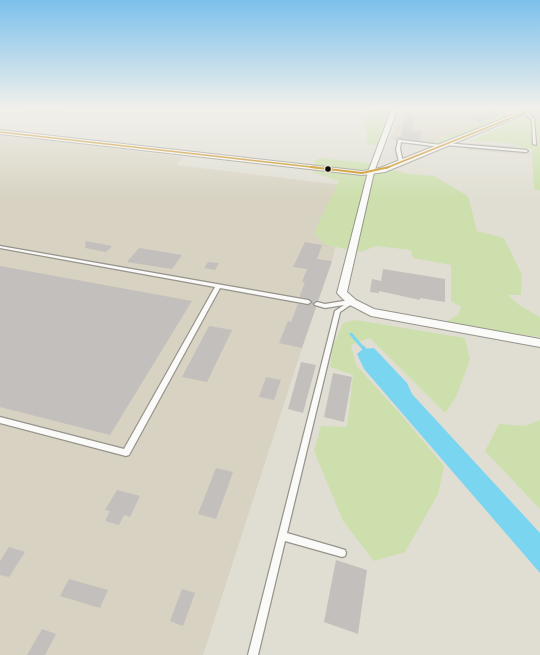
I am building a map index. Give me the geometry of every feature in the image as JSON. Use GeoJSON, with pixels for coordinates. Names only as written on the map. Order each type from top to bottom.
{"type":"FeatureCollection","features":[{"type":"Feature","properties":{"kind":"street"},"geometry":{"type":"LineString","coordinates":[[57,139],[353,173],[371,172],[402,162],[460,139]]}},
{"type":"Feature","properties":{"kind":"street"},"geometry":{"type":"LineString","coordinates":[[384,139],[371,172],[342,293],[352,302],[371,312],[540,343]]}},
{"type":"Feature","properties":{"kind":"lane"},"geometry":{"type":"LineString","coordinates":[[535,139],[535,144]]}},
{"type":"Feature","properties":{"kind":"lane"},"geometry":{"type":"LineString","coordinates":[[402,162],[398,149],[400,141],[526,151]]}},
{"type":"Feature","properties":{"kind":"lane"},"geometry":{"type":"LineString","coordinates":[[0,247],[308,302]]}},
{"type":"Feature","properties":{"kind":"lane"},"geometry":{"type":"LineString","coordinates":[[0,420],[126,453],[218,286]]}},
{"type":"Feature","properties":{"kind":"lane"},"geometry":{"type":"LineString","coordinates":[[317,304],[326,306],[352,302]]}},
{"type":"Feature","properties":{"kind":"lane"},"geometry":{"type":"LineString","coordinates":[[253,655],[338,311],[352,302]]}},
{"type":"Feature","properties":{"kind":"lane"},"geometry":{"type":"LineString","coordinates":[[282,536],[342,553]]}},
{"type":"Feature","properties":{"kind":"shaded area"},"geometry":{"type":"Polygon","coordinates":[[[0,139],[30,139],[184,157],[176,165],[349,186],[332,261],[302,348],[203,655],[0,655],[0,139]]]}},
{"type":"Feature","properties":{"kind":"shaded area"},"geometry":{"type":"Polygon","coordinates":[[[390,139],[439,139],[432,144],[390,139]]]}},
{"type":"Feature","properties":{"kind":"shaded area"},"geometry":{"type":"Polygon","coordinates":[[[466,143],[527,147],[530,155],[468,150],[466,143]]]}},
{"type":"Feature","properties":{"kind":"green space"},"geometry":{"type":"Polygon","coordinates":[[[366,139],[381,139],[378,145],[371,145],[367,143],[366,139]]]}},
{"type":"Feature","properties":{"kind":"green space"},"geometry":{"type":"Polygon","coordinates":[[[441,139],[451,139],[440,143],[435,142],[441,139]]]}},
{"type":"Feature","properties":{"kind":"green space"},"geometry":{"type":"Polygon","coordinates":[[[476,139],[540,139],[540,191],[534,189],[532,149],[507,143],[473,140],[476,139]]]}},
{"type":"Feature","properties":{"kind":"green space"},"geometry":{"type":"Polygon","coordinates":[[[321,158],[365,163],[409,174],[434,176],[468,196],[477,231],[504,238],[522,275],[521,295],[508,295],[519,305],[540,317],[540,337],[473,328],[457,328],[447,321],[458,315],[461,307],[451,301],[451,265],[413,258],[411,250],[376,246],[361,252],[326,245],[316,235],[315,230],[339,181],[313,172],[315,160],[321,158]]]}},
{"type":"Feature","properties":{"kind":"green space"},"geometry":{"type":"Polygon","coordinates":[[[356,320],[465,338],[470,360],[456,397],[445,413],[370,338],[351,345],[356,365],[403,417],[444,466],[438,494],[405,552],[374,561],[343,521],[314,451],[321,426],[347,427],[353,375],[330,367],[333,346],[343,323],[356,320]]]}},
{"type":"Feature","properties":{"kind":"green space"},"geometry":{"type":"Polygon","coordinates":[[[540,420],[540,509],[485,451],[499,424],[525,426],[540,420]]]}},
{"type":"Feature","properties":{"kind":"water"},"geometry":{"type":"Polygon","coordinates":[[[374,348],[407,383],[412,394],[540,533],[540,573],[364,369],[357,354],[363,349],[374,348]]]}},
{"type":"Feature","properties":{"kind":"building"},"geometry":{"type":"Polygon","coordinates":[[[404,139],[420,139],[420,141],[404,139]]]}},
{"type":"Feature","properties":{"kind":"building"},"geometry":{"type":"Polygon","coordinates":[[[86,241],[112,246],[106,252],[85,248],[86,241]]]}},
{"type":"Feature","properties":{"kind":"building"},"geometry":{"type":"Polygon","coordinates":[[[305,242],[322,245],[317,259],[332,261],[318,301],[313,304],[316,307],[302,348],[279,343],[288,321],[291,322],[298,304],[308,305],[312,302],[309,299],[300,297],[305,282],[302,282],[307,269],[293,267],[305,242]]]}},
{"type":"Feature","properties":{"kind":"building"},"geometry":{"type":"Polygon","coordinates":[[[139,248],[182,255],[172,269],[127,262],[139,248]]]}},
{"type":"Feature","properties":{"kind":"building"},"geometry":{"type":"Polygon","coordinates":[[[208,262],[219,263],[215,270],[204,268],[208,262]]]}},
{"type":"Feature","properties":{"kind":"building"},"geometry":{"type":"Polygon","coordinates":[[[0,266],[192,301],[110,435],[0,407],[0,266]]]}},
{"type":"Feature","properties":{"kind":"building"},"geometry":{"type":"Polygon","coordinates":[[[383,269],[445,279],[445,302],[420,298],[420,300],[379,291],[379,293],[370,292],[372,279],[381,281],[383,269]]]}},
{"type":"Feature","properties":{"kind":"building"},"geometry":{"type":"Polygon","coordinates":[[[209,326],[232,330],[207,382],[182,377],[209,326]]]}},
{"type":"Feature","properties":{"kind":"building"},"geometry":{"type":"Polygon","coordinates":[[[301,362],[316,365],[303,413],[288,409],[301,362]]]}},
{"type":"Feature","properties":{"kind":"building"},"geometry":{"type":"Polygon","coordinates":[[[333,373],[352,377],[344,422],[324,417],[333,373]]]}},
{"type":"Feature","properties":{"kind":"building"},"geometry":{"type":"Polygon","coordinates":[[[266,377],[281,380],[274,400],[259,397],[266,377]]]}},
{"type":"Feature","properties":{"kind":"building"},"geometry":{"type":"Polygon","coordinates":[[[216,468],[233,472],[216,519],[198,514],[216,468]]]}},
{"type":"Feature","properties":{"kind":"building"},"geometry":{"type":"Polygon","coordinates":[[[117,490],[140,496],[130,517],[124,515],[119,525],[105,521],[110,511],[105,510],[117,490]]]}},
{"type":"Feature","properties":{"kind":"building"},"geometry":{"type":"Polygon","coordinates":[[[9,547],[25,552],[9,577],[0,575],[0,561],[9,547]]]}},
{"type":"Feature","properties":{"kind":"building"},"geometry":{"type":"Polygon","coordinates":[[[336,560],[367,570],[358,634],[324,622],[336,560]]]}},
{"type":"Feature","properties":{"kind":"building"},"geometry":{"type":"Polygon","coordinates":[[[69,579],[108,590],[100,608],[60,596],[69,579]]]}},
{"type":"Feature","properties":{"kind":"building"},"geometry":{"type":"Polygon","coordinates":[[[182,589],[195,593],[183,626],[170,621],[182,589]]]}},
{"type":"Feature","properties":{"kind":"building"},"geometry":{"type":"Polygon","coordinates":[[[42,629],[56,634],[45,655],[27,655],[42,629]]]}},
{"type":"Feature","properties":{"kind":"waterway"},"geometry":{"type":"LineString","coordinates":[[351,334],[363,348]]}},
{"type":"Feature","properties":{"kind":"waterway"},"geometry":{"type":"LineString","coordinates":[[363,347],[366,351]]}},
{"type":"Feature","properties":{"kind":"transit line"},"geometry":{"type":"LineString","coordinates":[[58,139],[362,173],[382,170],[460,139]]}}]}
